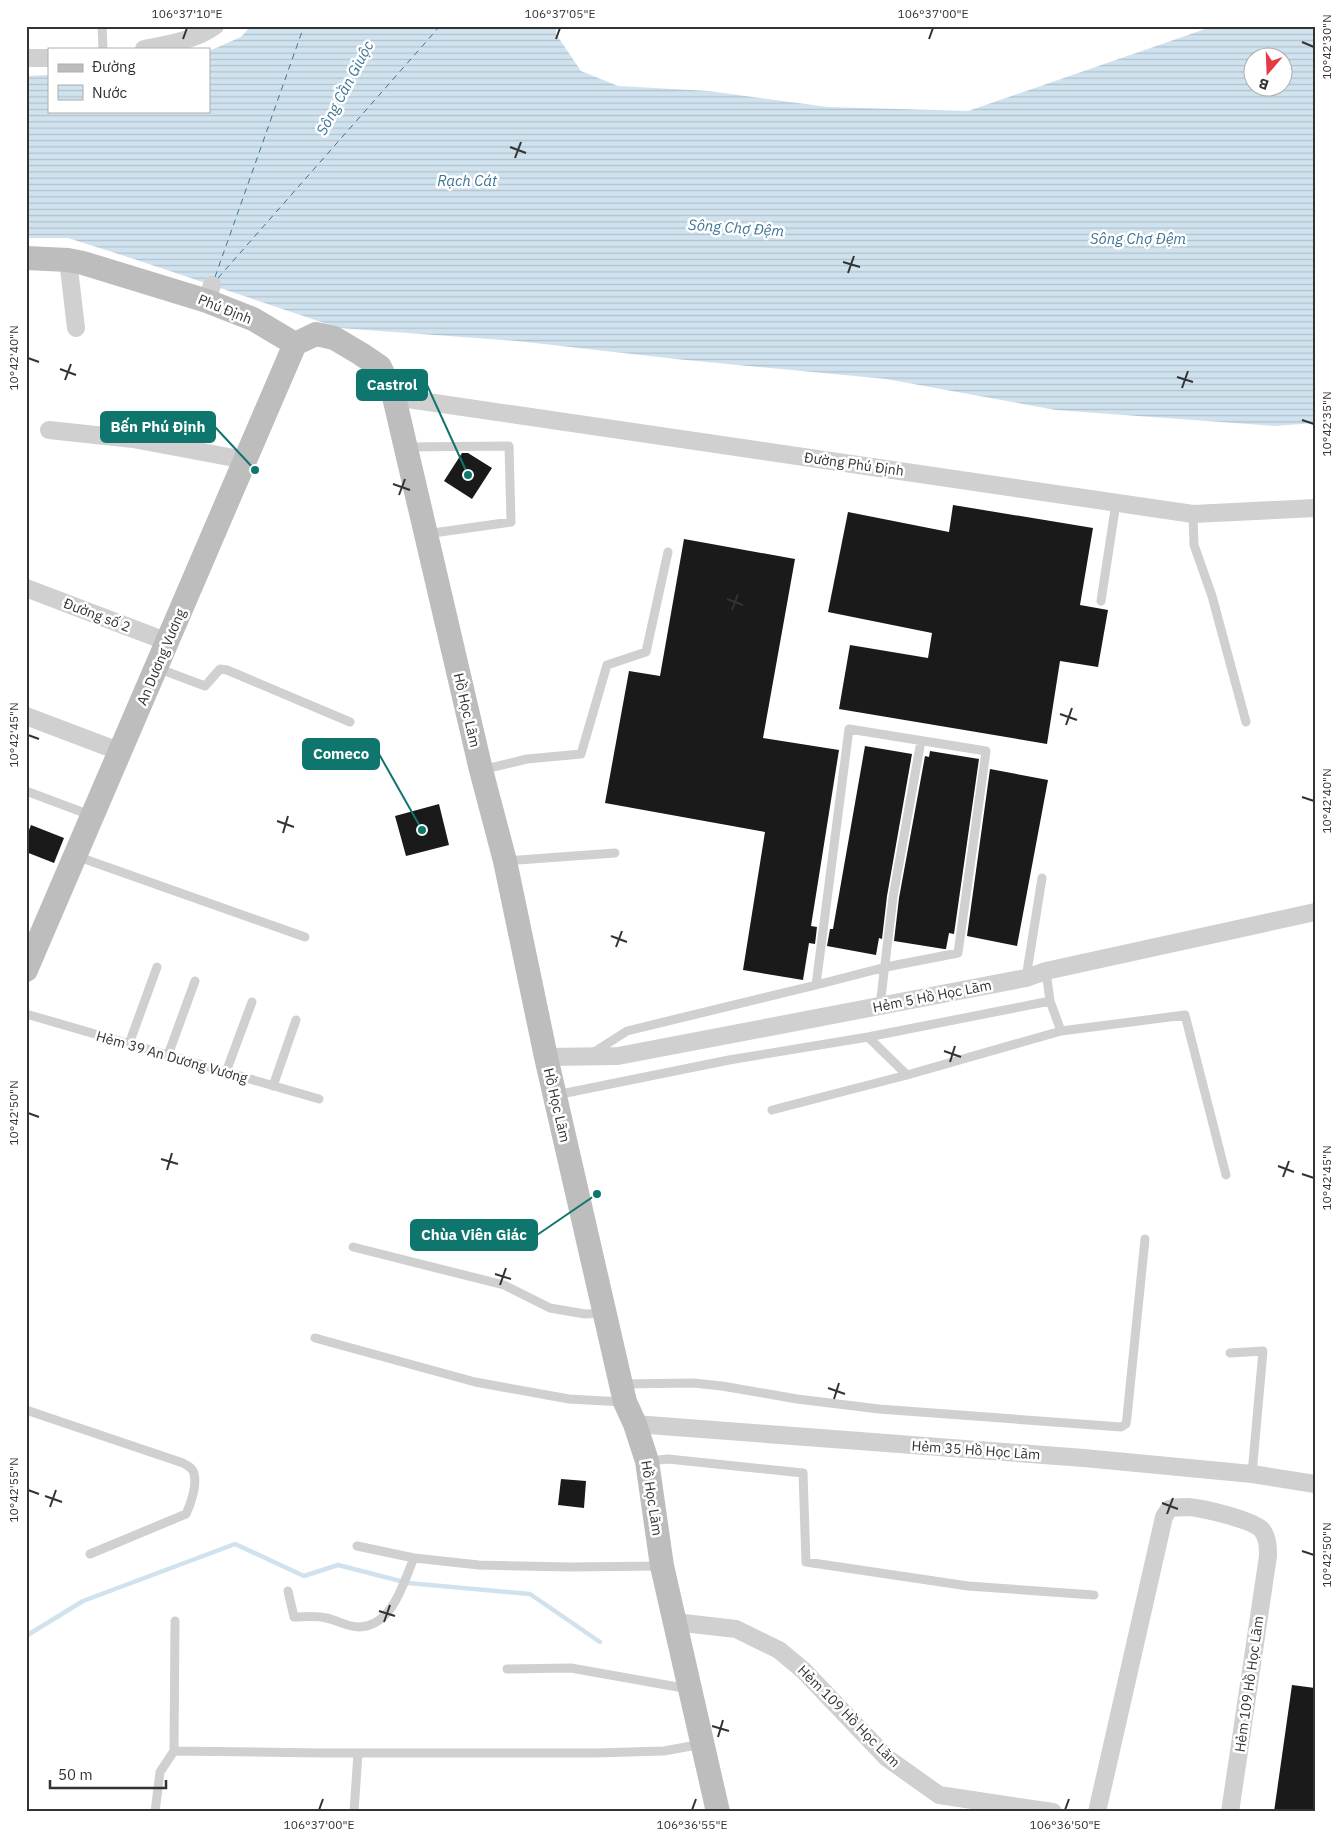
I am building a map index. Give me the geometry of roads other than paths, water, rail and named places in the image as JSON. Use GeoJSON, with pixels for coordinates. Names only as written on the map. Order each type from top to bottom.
{"type":"FeatureCollection","features":[{"type":"Feature","properties":{"kind":"main road","name":"Phú Định"},"geometry":{"type":"LineString","coordinates":[[26,258],[84,262],[210,293],[295,344]]}},
{"type":"Feature","properties":{"kind":"main road"},"geometry":{"type":"LineString","coordinates":[[295,344],[316,334],[334,338],[380,367],[394,397]]}},
{"type":"Feature","properties":{"kind":"main road","name":"An Dương Vương"},"geometry":{"type":"LineString","coordinates":[[26,970],[295,344]]}},
{"type":"Feature","properties":{"kind":"main road","name":"Hồ Học Lãm"},"geometry":{"type":"LineString","coordinates":[[394,397],[481,770],[505,861],[546,1057],[623,1393],[647,1461],[662,1566],[718,1812]]}},
{"type":"Feature","properties":{"kind":"street"},"geometry":{"type":"LineString","coordinates":[[149,48],[179,42],[215,26]]}},
{"type":"Feature","properties":{"kind":"street"},"geometry":{"type":"LineString","coordinates":[[26,58],[48,58]]}},
{"type":"Feature","properties":{"kind":"street"},"geometry":{"type":"LineString","coordinates":[[68,260],[76,328]]}},
{"type":"Feature","properties":{"kind":"street","name":"Đường Phú Định"},"geometry":{"type":"LineString","coordinates":[[394,397],[1193,514],[1315,508]]}},
{"type":"Feature","properties":{"kind":"street"},"geometry":{"type":"LineString","coordinates":[[49,430],[133,439],[245,460]]}},
{"type":"Feature","properties":{"kind":"street","name":"Đường số 2"},"geometry":{"type":"LineString","coordinates":[[26,588],[168,642]]}},
{"type":"Feature","properties":{"kind":"street"},"geometry":{"type":"LineString","coordinates":[[26,716],[121,752]]}},
{"type":"Feature","properties":{"kind":"street","name":"Hẻm 5 Hồ Học Lãm"},"geometry":{"type":"LineString","coordinates":[[546,1057],[618,1056],[1026,978],[1046,970],[1315,912]]}},
{"type":"Feature","properties":{"kind":"street","name":"Hẻm 35 Hồ Học Lãm"},"geometry":{"type":"LineString","coordinates":[[635,1424],[1084,1458],[1252,1474],[1315,1484]]}},
{"type":"Feature","properties":{"kind":"street","name":"Hẻm 109 Hồ Học Lãm"},"geometry":{"type":"LineString","coordinates":[[1097,1812],[1164,1517],[1169,1509],[1177,1507],[1190,1507],[1247,1521],[1258,1526],[1264,1532],[1268,1544],[1268,1556],[1230,1812]]}},
{"type":"Feature","properties":{"kind":"street","name":"Hẻm 109 Hồ Học Lãm"},"geometry":{"type":"LineString","coordinates":[[676,1622],[736,1629],[779,1650],[803,1670],[887,1758],[939,1795],[1053,1812]]}},
{"type":"Feature","properties":{"kind":"lane"},"geometry":{"type":"LineString","coordinates":[[102,26],[103,48]]}},
{"type":"Feature","properties":{"kind":"lane"},"geometry":{"type":"LineString","coordinates":[[405,447],[509,446],[511,522],[426,534]]}},
{"type":"Feature","properties":{"kind":"lane"},"geometry":{"type":"LineString","coordinates":[[1101,601],[1116,503]]}},
{"type":"Feature","properties":{"kind":"lane"},"geometry":{"type":"LineString","coordinates":[[1193,514],[1194,545],[1212,596],[1246,722]]}},
{"type":"Feature","properties":{"kind":"lane"},"geometry":{"type":"LineString","coordinates":[[481,770],[527,759],[580,754],[608,665],[646,652],[668,552]]}},
{"type":"Feature","properties":{"kind":"lane"},"geometry":{"type":"LineString","coordinates":[[157,668],[205,686],[220,669],[227,670],[350,722]]}},
{"type":"Feature","properties":{"kind":"lane"},"geometry":{"type":"LineString","coordinates":[[588,1056],[627,1031],[816,985],[886,967],[958,953],[986,751],[849,729],[816,985]]}},
{"type":"Feature","properties":{"kind":"lane"},"geometry":{"type":"LineString","coordinates":[[880,1006],[893,897],[921,741]]}},
{"type":"Feature","properties":{"kind":"lane"},"geometry":{"type":"LineString","coordinates":[[26,792],[93,816]]}},
{"type":"Feature","properties":{"kind":"lane"},"geometry":{"type":"LineString","coordinates":[[505,861],[615,853]]}},
{"type":"Feature","properties":{"kind":"lane"},"geometry":{"type":"LineString","coordinates":[[76,856],[305,937]]}},
{"type":"Feature","properties":{"kind":"lane"},"geometry":{"type":"LineString","coordinates":[[1026,978],[1042,878]]}},
{"type":"Feature","properties":{"kind":"lane"},"geometry":{"type":"LineString","coordinates":[[129,1044],[157,967]]}},
{"type":"Feature","properties":{"kind":"lane"},"geometry":{"type":"LineString","coordinates":[[1046,970],[1050,1001],[1061,1031]]}},
{"type":"Feature","properties":{"kind":"lane"},"geometry":{"type":"LineString","coordinates":[[168,1055],[195,981]]}},
{"type":"Feature","properties":{"kind":"lane"},"geometry":{"type":"LineString","coordinates":[[556,1095],[729,1060],[868,1038],[1050,1001]]}},
{"type":"Feature","properties":{"kind":"lane"},"geometry":{"type":"LineString","coordinates":[[226,1072],[252,1002]]}},
{"type":"Feature","properties":{"kind":"lane","name":"Hẻm 39 An Dương Vương"},"geometry":{"type":"LineString","coordinates":[[26,1014],[318,1099]]}},
{"type":"Feature","properties":{"kind":"lane"},"geometry":{"type":"LineString","coordinates":[[772,1110],[1061,1031],[1185,1015],[1226,1174]]}},
{"type":"Feature","properties":{"kind":"lane"},"geometry":{"type":"LineString","coordinates":[[273,1086],[296,1020]]}},
{"type":"Feature","properties":{"kind":"lane"},"geometry":{"type":"LineString","coordinates":[[868,1038],[907,1074]]}},
{"type":"Feature","properties":{"kind":"lane"},"geometry":{"type":"LineString","coordinates":[[315,1338],[475,1382],[569,1399],[693,1383],[879,1409],[1120,1426],[1126,1424],[1127,1417],[1145,1239]]}},
{"type":"Feature","properties":{"kind":"lane"},"geometry":{"type":"LineString","coordinates":[[353,1247],[504,1285],[550,1308],[585,1314],[604,1312]]}},
{"type":"Feature","properties":{"kind":"lane"},"geometry":{"type":"LineString","coordinates":[[1230,1353],[1263,1351],[1252,1474]]}},
{"type":"Feature","properties":{"kind":"lane"},"geometry":{"type":"LineString","coordinates":[[26,1410],[183,1463],[190,1467],[194,1473],[195,1483],[186,1514],[90,1554]]}},
{"type":"Feature","properties":{"kind":"lane"},"geometry":{"type":"LineString","coordinates":[[647,1461],[668,1459],[803,1473],[806,1562],[968,1586],[1094,1595]]}},
{"type":"Feature","properties":{"kind":"lane"},"geometry":{"type":"LineString","coordinates":[[358,1546],[414,1558],[479,1565],[570,1567],[662,1566]]}},
{"type":"Feature","properties":{"kind":"lane"},"geometry":{"type":"LineString","coordinates":[[288,1591],[294,1617],[325,1617],[337,1623],[358,1627],[374,1624],[388,1613],[399,1594],[414,1558]]}},
{"type":"Feature","properties":{"kind":"lane"},"geometry":{"type":"LineString","coordinates":[[155,1812],[160,1772],[174,1751],[175,1621]]}},
{"type":"Feature","properties":{"kind":"lane"},"geometry":{"type":"LineString","coordinates":[[507,1669],[572,1668],[691,1689]]}},
{"type":"Feature","properties":{"kind":"lane"},"geometry":{"type":"LineString","coordinates":[[174,1751],[358,1753],[605,1752],[664,1750],[702,1744]]}},
{"type":"Feature","properties":{"kind":"lane"},"geometry":{"type":"LineString","coordinates":[[354,1812],[358,1753]]}},
{"type":"Feature","properties":{"kind":"water"},"geometry":{"type":"Polygon","coordinates":[[[251,26],[556,26],[556,34],[581,71],[618,86],[709,91],[828,107],[968,111],[1214,26],[1315,26],[1315,423],[1275,426],[1056,410],[886,379],[676,359],[517,341],[339,328],[68,238],[26,238],[26,76],[48,75],[48,112],[210,112],[210,51],[241,37],[251,26]]]}},
{"type":"Feature","properties":{"kind":"waterway"},"geometry":{"type":"LineString","coordinates":[[26,1636],[83,1601],[235,1544],[304,1576],[338,1565],[408,1583],[530,1594],[600,1642]]}},
{"type":"Feature","properties":{"kind":"place","name":"Bến Phú Định"},"geometry":{"type":"Point","coordinates":[255,470]}},
{"type":"Feature","properties":{"kind":"place","name":"Castrol"},"geometry":{"type":"Point","coordinates":[468,475]}},
{"type":"Feature","properties":{"kind":"place","name":"Comeco"},"geometry":{"type":"Point","coordinates":[422,830]}},
{"type":"Feature","properties":{"kind":"place","name":"Chùa Viên Giác"},"geometry":{"type":"Point","coordinates":[597,1194]}},
{"type":"Feature","properties":{"kind":"water label","name":"Sông Cần Giuộc"},"geometry":{"type":"Point","coordinates":[345,88]}},
{"type":"Feature","properties":{"kind":"water label","name":"Rạch Cát"},"geometry":{"type":"Point","coordinates":[467,181]}},
{"type":"Feature","properties":{"kind":"water label","name":"Sông Chợ Đệm"},"geometry":{"type":"Point","coordinates":[736,228]}},
{"type":"Feature","properties":{"kind":"water label","name":"Sông Chợ Đệm"},"geometry":{"type":"Point","coordinates":[1138,239]}}]}
